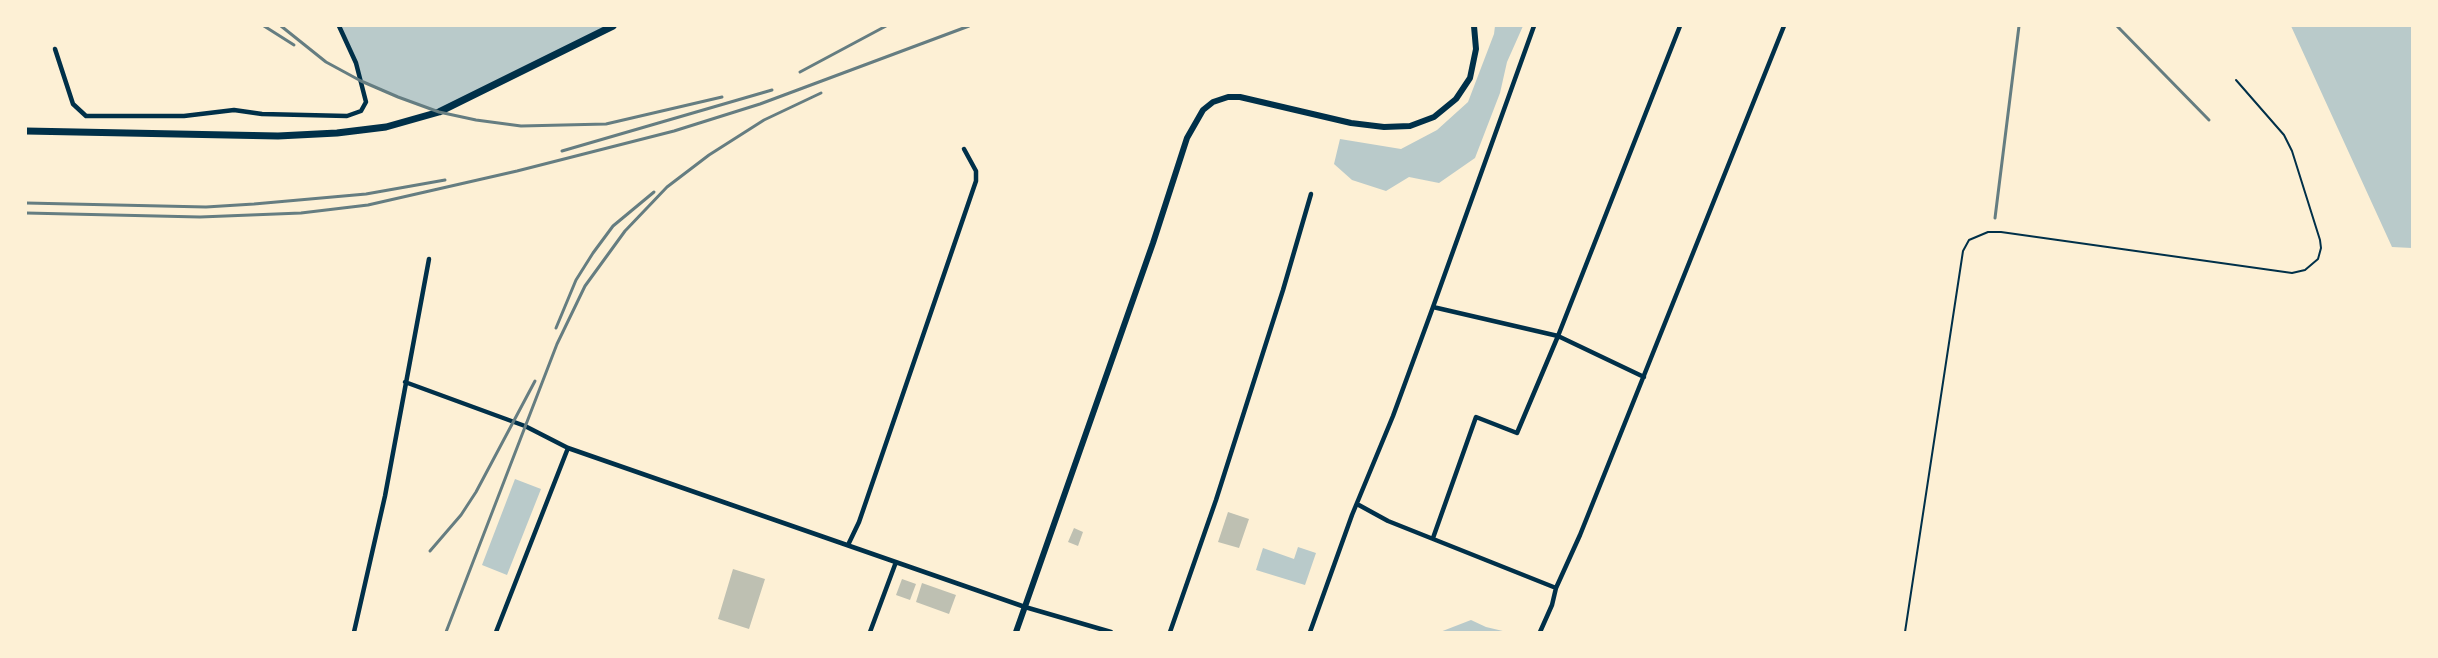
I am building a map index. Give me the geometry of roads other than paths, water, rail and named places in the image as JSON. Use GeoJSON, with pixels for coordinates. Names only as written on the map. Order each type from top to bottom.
{"type":"FeatureCollection","features":[{"type":"Feature","properties":{"kind":"main road"},"geometry":{"type":"LineString","coordinates":[[26,131],[278,136],[360,131],[411,122],[439,112],[614,26]]}},
{"type":"Feature","properties":{"kind":"street"},"geometry":{"type":"LineString","coordinates":[[55,49],[73,104],[86,116],[184,116],[234,110],[262,114],[347,116],[354,115],[364,107],[366,102],[361,81],[339,26]]}},
{"type":"Feature","properties":{"kind":"street"},"geometry":{"type":"LineString","coordinates":[[1016,633],[1153,243],[1187,138],[1198,117],[1213,102],[1228,97],[1255,100],[1351,123],[1384,128],[1410,126],[1434,117],[1456,99],[1470,78],[1476,49],[1474,26]]}},
{"type":"Feature","properties":{"kind":"street"},"geometry":{"type":"LineString","coordinates":[[1310,633],[1356,504],[1393,416],[1534,26]]}},
{"type":"Feature","properties":{"kind":"street"},"geometry":{"type":"LineString","coordinates":[[1433,538],[1476,417],[1517,433],[1558,336],[1680,26]]}},
{"type":"Feature","properties":{"kind":"street"},"geometry":{"type":"LineString","coordinates":[[1540,633],[1552,605],[1556,588],[1644,377],[1784,26]]}},
{"type":"Feature","properties":{"kind":"street"},"geometry":{"type":"LineString","coordinates":[[848,545],[863,511],[976,181],[976,171],[964,149]]}},
{"type":"Feature","properties":{"kind":"street"},"geometry":{"type":"LineString","coordinates":[[1170,633],[1283,290],[1311,194]]}},
{"type":"Feature","properties":{"kind":"street"},"geometry":{"type":"LineString","coordinates":[[354,633],[385,496],[429,260]]}},
{"type":"Feature","properties":{"kind":"street"},"geometry":{"type":"LineString","coordinates":[[1433,307],[1558,336],[1644,377]]}},
{"type":"Feature","properties":{"kind":"street"},"geometry":{"type":"LineString","coordinates":[[405,382],[525,426],[568,448],[1025,607],[1111,633]]}},
{"type":"Feature","properties":{"kind":"street"},"geometry":{"type":"LineString","coordinates":[[496,633],[568,448]]}},
{"type":"Feature","properties":{"kind":"street"},"geometry":{"type":"LineString","coordinates":[[1356,504],[1388,522],[1556,588]]}},
{"type":"Feature","properties":{"kind":"street"},"geometry":{"type":"LineString","coordinates":[[870,633],[896,562]]}},
{"type":"Feature","properties":{"kind":"lane"},"geometry":{"type":"LineString","coordinates":[[1905,633],[1961,262],[1963,251],[1969,240],[1988,232],[2001,232],[2292,273],[2305,270],[2318,260],[2320,240],[2292,151],[2284,135],[2236,80]]}},
{"type":"Feature","properties":{"kind":"railway"},"geometry":{"type":"LineString","coordinates":[[264,26],[294,45]]}},
{"type":"Feature","properties":{"kind":"railway"},"geometry":{"type":"LineString","coordinates":[[281,26],[326,62],[361,81],[439,112],[476,120],[521,126],[606,124],[722,97]]}},
{"type":"Feature","properties":{"kind":"railway"},"geometry":{"type":"LineString","coordinates":[[800,72],[886,26]]}},
{"type":"Feature","properties":{"kind":"railway"},"geometry":{"type":"LineString","coordinates":[[26,213],[200,217],[301,213],[368,205],[517,171],[674,131],[760,104],[969,26]]}},
{"type":"Feature","properties":{"kind":"railway"},"geometry":{"type":"LineString","coordinates":[[1995,218],[2019,26]]}},
{"type":"Feature","properties":{"kind":"railway"},"geometry":{"type":"LineString","coordinates":[[2117,26],[2209,120]]}},
{"type":"Feature","properties":{"kind":"railway"},"geometry":{"type":"LineString","coordinates":[[562,151],[772,90]]}},
{"type":"Feature","properties":{"kind":"railway"},"geometry":{"type":"LineString","coordinates":[[446,632],[557,344],[585,286],[625,231],[667,187],[709,155],[764,120],[821,93]]}},
{"type":"Feature","properties":{"kind":"railway"},"geometry":{"type":"LineString","coordinates":[[26,203],[206,207],[366,194],[445,180]]}},
{"type":"Feature","properties":{"kind":"railway"},"geometry":{"type":"LineString","coordinates":[[556,328],[576,280],[593,253],[613,226],[654,192]]}},
{"type":"Feature","properties":{"kind":"railway"},"geometry":{"type":"LineString","coordinates":[[430,551],[461,515],[476,492],[535,381]]}}]}
